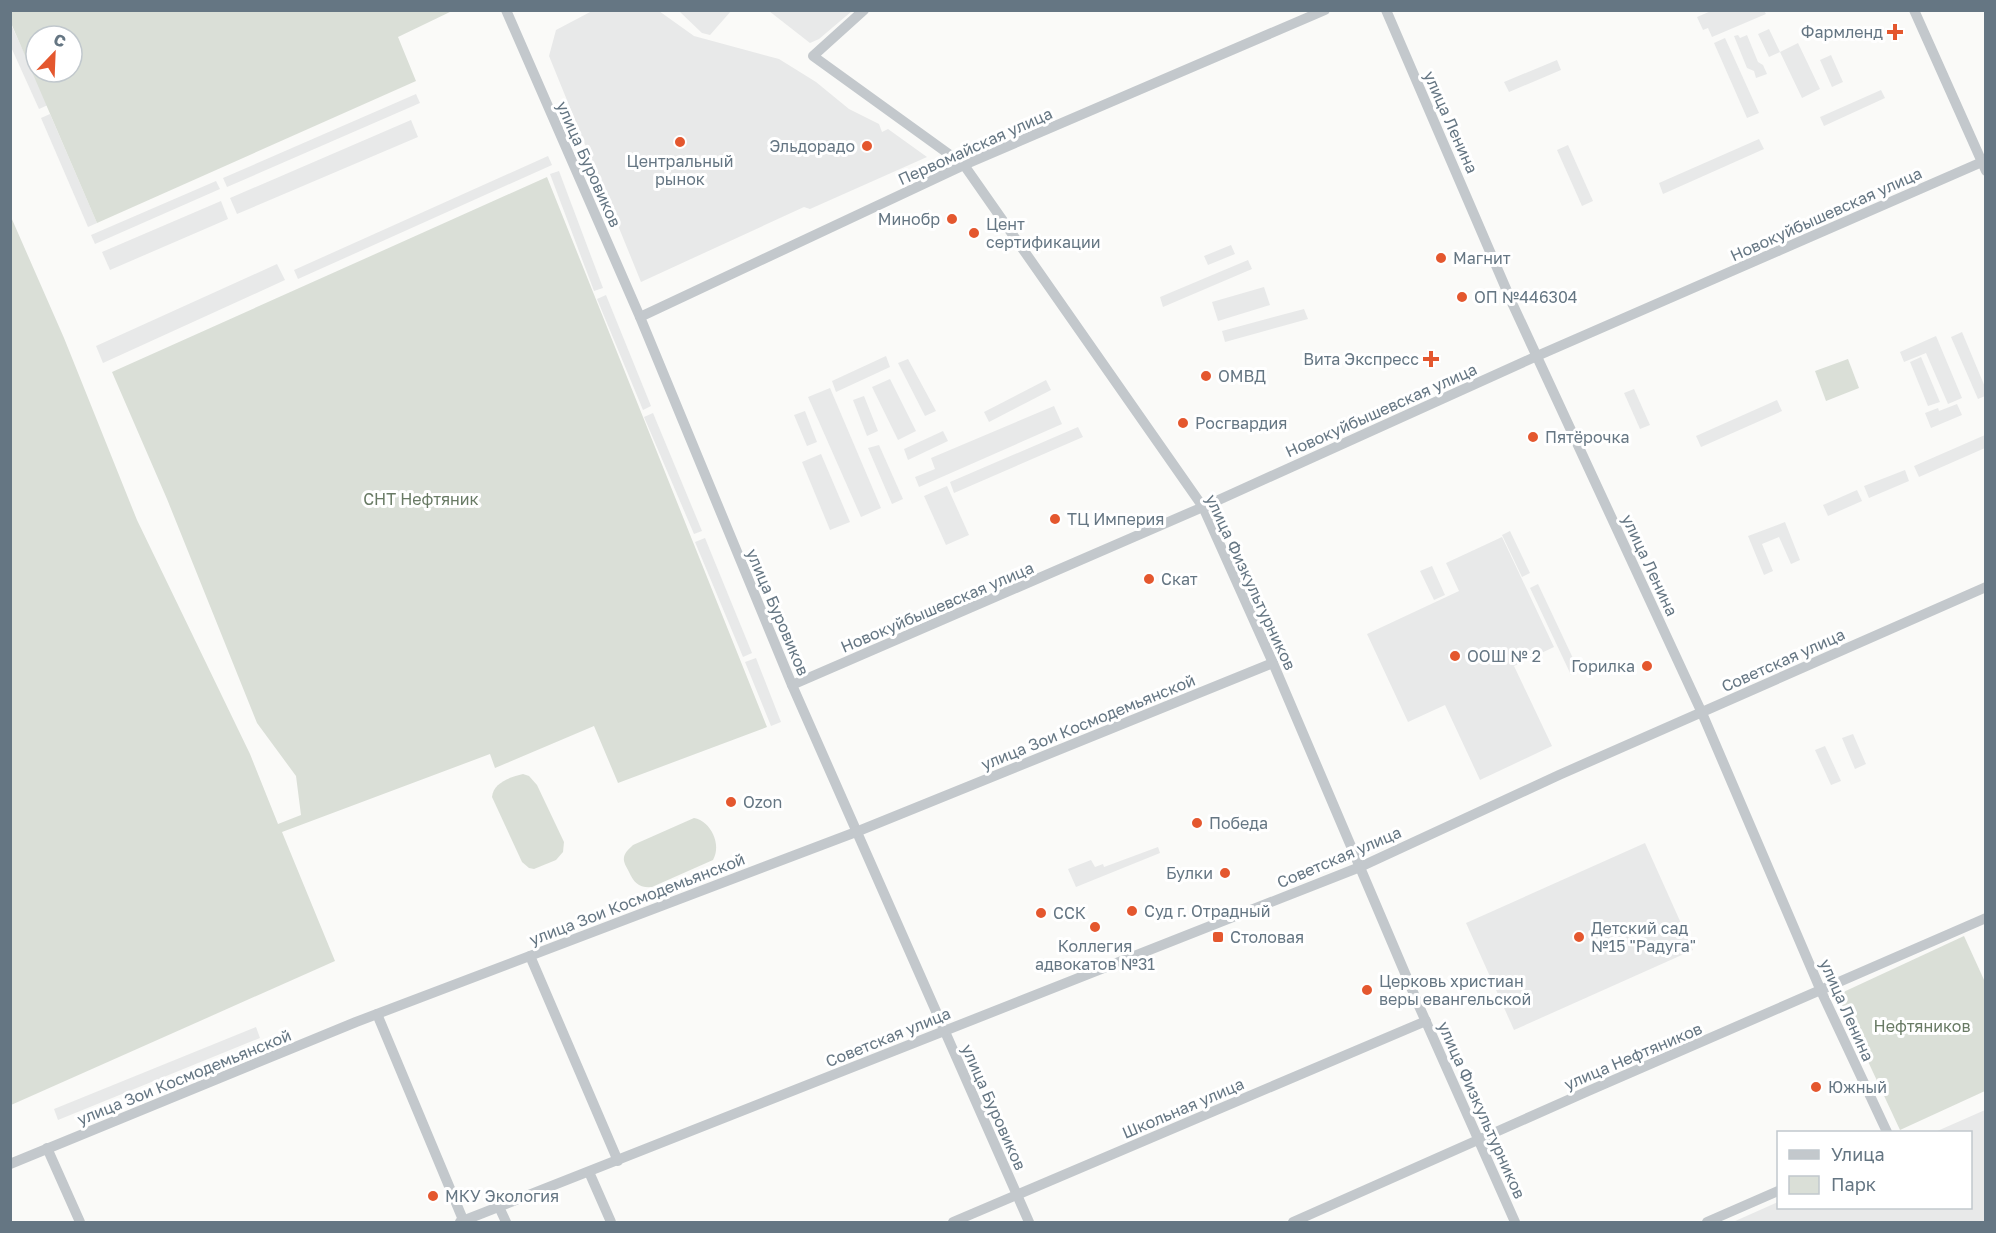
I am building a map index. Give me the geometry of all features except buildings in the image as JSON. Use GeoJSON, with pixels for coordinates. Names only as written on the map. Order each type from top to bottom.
{"type":"FeatureCollection","features":[{"type":"Feature","properties":{"kind":"street","name":"улица Буровиков"},"geometry":{"type":"LineString","coordinates":[[506,10],[640,317],[792,685],[1029,1222]]}},
{"type":"Feature","properties":{"kind":"street","name":"улица Физкультурников"},"geometry":{"type":"LineString","coordinates":[[864,10],[813,56],[964,165],[1203,507],[1515,1222]]}},
{"type":"Feature","properties":{"kind":"street","name":"Первомайская улица"},"geometry":{"type":"LineString","coordinates":[[640,317],[964,165],[1325,10]]}},
{"type":"Feature","properties":{"kind":"street","name":"улица Ленина"},"geometry":{"type":"LineString","coordinates":[[1386,10],[1513,305],[1702,713],[1821,991],[1887,1131]]}},
{"type":"Feature","properties":{"kind":"street"},"geometry":{"type":"LineString","coordinates":[[1914,10],[1984,166]]}},
{"type":"Feature","properties":{"kind":"street","name":"Новокуйбышевская улица"},"geometry":{"type":"LineString","coordinates":[[792,685],[1203,507],[1537,356],[1984,166]]}},
{"type":"Feature","properties":{"kind":"street","name":"Советская улица"},"geometry":{"type":"LineString","coordinates":[[462,1222],[1360,867],[1559,775],[1986,587]]}},
{"type":"Feature","properties":{"kind":"street","name":"улица Зои Космодемьянской"},"geometry":{"type":"LineString","coordinates":[[10,1164],[377,1014],[856,832],[1273,663]]}},
{"type":"Feature","properties":{"kind":"street","name":"улица Нефтяников"},"geometry":{"type":"LineString","coordinates":[[1293,1222],[1986,918]]}},
{"type":"Feature","properties":{"kind":"street"},"geometry":{"type":"LineString","coordinates":[[530,956],[618,1161]]}},
{"type":"Feature","properties":{"kind":"street"},"geometry":{"type":"LineString","coordinates":[[377,1014],[462,1222]]}},
{"type":"Feature","properties":{"kind":"street","name":"Школьная улица"},"geometry":{"type":"LineString","coordinates":[[953,1222],[1426,1021]]}},
{"type":"Feature","properties":{"kind":"street"},"geometry":{"type":"LineString","coordinates":[[47,1148],[80,1222]]}},
{"type":"Feature","properties":{"kind":"street"},"geometry":{"type":"LineString","coordinates":[[589,1172],[611,1222]]}},
{"type":"Feature","properties":{"kind":"street"},"geometry":{"type":"LineString","coordinates":[[1707,1222],[1777,1192]]}},
{"type":"Feature","properties":{"kind":"street"},"geometry":{"type":"LineString","coordinates":[[499,1207],[506,1222]]}},
{"type":"Feature","properties":{"kind":"shaded area","name":"Центральный рынок"},"geometry":{"type":"Polygon","coordinates":[[[592,11],[659,11],[694,36],[779,59],[816,82],[849,109],[879,124],[882,132],[888,129],[927,157],[810,209],[804,207],[641,282],[549,56],[556,30],[592,11]]]}},
{"type":"Feature","properties":{"kind":"shaded area"},"geometry":{"type":"Polygon","coordinates":[[[679,11],[731,11],[710,35],[702,33],[679,11]]]}},
{"type":"Feature","properties":{"kind":"shaded area"},"geometry":{"type":"Polygon","coordinates":[[[769,11],[852,11],[819,39],[810,43],[769,11]]]}},
{"type":"Feature","properties":{"kind":"shaded area"},"geometry":{"type":"Polygon","coordinates":[[[1711,11],[1764,11],[1766,14],[1712,37],[1708,28],[1703,30],[1697,17],[1711,11]]]}},
{"type":"Feature","properties":{"kind":"shaded area"},"geometry":{"type":"Polygon","coordinates":[[[10,22],[24,53],[24,76],[11,47],[10,22]]]}},
{"type":"Feature","properties":{"kind":"shaded area"},"geometry":{"type":"Polygon","coordinates":[[[1769,29],[1780,52],[1769,57],[1758,34],[1769,29]]]}},
{"type":"Feature","properties":{"kind":"shaded area"},"geometry":{"type":"Polygon","coordinates":[[[1738,35],[1740,38],[1747,35],[1758,62],[1763,65],[1767,74],[1756,78],[1754,71],[1747,68],[1734,36],[1738,35]]]}},
{"type":"Feature","properties":{"kind":"shaded area"},"geometry":{"type":"Polygon","coordinates":[[[1725,38],[1759,113],[1747,118],[1714,43],[1725,38]]]}},
{"type":"Feature","properties":{"kind":"shaded area"},"geometry":{"type":"Polygon","coordinates":[[[1798,43],[1820,89],[1802,98],[1780,52],[1798,43]]]}},
{"type":"Feature","properties":{"kind":"shaded area"},"geometry":{"type":"Polygon","coordinates":[[[1831,55],[1843,82],[1832,87],[1820,60],[1831,55]]]}},
{"type":"Feature","properties":{"kind":"shaded area"},"geometry":{"type":"Polygon","coordinates":[[[1557,60],[1561,70],[1509,92],[1504,82],[1557,60]]]}},
{"type":"Feature","properties":{"kind":"shaded area"},"geometry":{"type":"Polygon","coordinates":[[[28,84],[38,84],[48,105],[39,109],[28,84]]]}},
{"type":"Feature","properties":{"kind":"shaded area"},"geometry":{"type":"Polygon","coordinates":[[[1881,90],[1885,98],[1824,126],[1820,117],[1881,90]]]}},
{"type":"Feature","properties":{"kind":"shaded area"},"geometry":{"type":"Polygon","coordinates":[[[416,94],[420,103],[227,187],[223,178],[416,94]]]}},
{"type":"Feature","properties":{"kind":"shaded area"},"geometry":{"type":"Polygon","coordinates":[[[50,114],[97,223],[88,227],[41,118],[50,114]]]}},
{"type":"Feature","properties":{"kind":"shaded area"},"geometry":{"type":"Polygon","coordinates":[[[411,120],[418,137],[237,214],[230,198],[411,120]]]}},
{"type":"Feature","properties":{"kind":"shaded area"},"geometry":{"type":"Polygon","coordinates":[[[1759,139],[1764,149],[1663,194],[1659,183],[1759,139]]]}},
{"type":"Feature","properties":{"kind":"shaded area"},"geometry":{"type":"Polygon","coordinates":[[[1568,145],[1593,201],[1582,206],[1557,150],[1568,145]]]}},
{"type":"Feature","properties":{"kind":"shaded area"},"geometry":{"type":"Polygon","coordinates":[[[548,156],[552,165],[298,279],[294,270],[548,156]]]}},
{"type":"Feature","properties":{"kind":"shaded area"},"geometry":{"type":"Polygon","coordinates":[[[559,171],[603,288],[594,291],[550,174],[559,171]]]}},
{"type":"Feature","properties":{"kind":"shaded area"},"geometry":{"type":"Polygon","coordinates":[[[216,181],[220,189],[95,244],[91,235],[216,181]]]}},
{"type":"Feature","properties":{"kind":"shaded area"},"geometry":{"type":"Polygon","coordinates":[[[221,201],[228,219],[110,270],[102,252],[221,201]]]}},
{"type":"Feature","properties":{"kind":"shaded area"},"geometry":{"type":"Polygon","coordinates":[[[1231,245],[1235,254],[1208,265],[1204,256],[1231,245]]]}},
{"type":"Feature","properties":{"kind":"shaded area"},"geometry":{"type":"Polygon","coordinates":[[[1248,260],[1252,269],[1163,307],[1160,297],[1248,260]]]}},
{"type":"Feature","properties":{"kind":"shaded area"},"geometry":{"type":"Polygon","coordinates":[[[277,264],[285,280],[103,363],[96,346],[277,264]]]}},
{"type":"Feature","properties":{"kind":"shaded area"},"geometry":{"type":"Polygon","coordinates":[[[1264,287],[1270,305],[1218,321],[1212,302],[1264,287]]]}},
{"type":"Feature","properties":{"kind":"shaded area"},"geometry":{"type":"Polygon","coordinates":[[[606,295],[651,406],[643,410],[597,299],[606,295]]]}},
{"type":"Feature","properties":{"kind":"shaded area"},"geometry":{"type":"Polygon","coordinates":[[[1304,309],[1308,319],[1225,342],[1222,331],[1304,309]]]}},
{"type":"Feature","properties":{"kind":"shaded area"},"geometry":{"type":"Polygon","coordinates":[[[1962,332],[1985,387],[1985,396],[1978,399],[1951,337],[1962,332]]]}},
{"type":"Feature","properties":{"kind":"shaded area"},"geometry":{"type":"Polygon","coordinates":[[[1936,336],[1962,398],[1948,404],[1926,353],[1904,362],[1900,352],[1936,336]]]}},
{"type":"Feature","properties":{"kind":"shaded area"},"geometry":{"type":"Polygon","coordinates":[[[886,356],[890,367],[836,392],[832,381],[886,356]]]}},
{"type":"Feature","properties":{"kind":"shaded area"},"geometry":{"type":"Polygon","coordinates":[[[1921,357],[1940,402],[1928,406],[1910,362],[1921,357]]]}},
{"type":"Feature","properties":{"kind":"shaded area"},"geometry":{"type":"Polygon","coordinates":[[[908,359],[936,411],[925,416],[898,363],[908,359]]]}},
{"type":"Feature","properties":{"kind":"shaded area"},"geometry":{"type":"Polygon","coordinates":[[[890,379],[916,431],[898,440],[872,387],[890,379]]]}},
{"type":"Feature","properties":{"kind":"shaded area"},"geometry":{"type":"Polygon","coordinates":[[[1046,380],[1051,390],[989,422],[984,412],[1046,380]]]}},
{"type":"Feature","properties":{"kind":"shaded area"},"geometry":{"type":"Polygon","coordinates":[[[830,388],[881,508],[861,517],[808,397],[830,388]]]}},
{"type":"Feature","properties":{"kind":"shaded area"},"geometry":{"type":"Polygon","coordinates":[[[1634,389],[1650,425],[1640,429],[1624,393],[1634,389]]]}},
{"type":"Feature","properties":{"kind":"shaded area"},"geometry":{"type":"Polygon","coordinates":[[[864,396],[878,431],[867,436],[853,400],[864,396]]]}},
{"type":"Feature","properties":{"kind":"shaded area"},"geometry":{"type":"Polygon","coordinates":[[[1777,400],[1782,411],[1701,447],[1696,436],[1777,400]]]}},
{"type":"Feature","properties":{"kind":"shaded area"},"geometry":{"type":"Polygon","coordinates":[[[1957,404],[1962,415],[1931,428],[1925,413],[1938,408],[1939,411],[1957,404]]]}},
{"type":"Feature","properties":{"kind":"shaded area"},"geometry":{"type":"Polygon","coordinates":[[[1054,406],[1062,424],[919,487],[915,477],[935,469],[931,458],[1054,406]]]}},
{"type":"Feature","properties":{"kind":"shaded area"},"geometry":{"type":"Polygon","coordinates":[[[805,411],[817,442],[807,446],[794,415],[805,411]]]}},
{"type":"Feature","properties":{"kind":"shaded area"},"geometry":{"type":"Polygon","coordinates":[[[653,413],[702,531],[694,534],[644,417],[653,413]]]}},
{"type":"Feature","properties":{"kind":"shaded area"},"geometry":{"type":"Polygon","coordinates":[[[1078,427],[1083,437],[954,493],[950,482],[1078,427]]]}},
{"type":"Feature","properties":{"kind":"shaded area"},"geometry":{"type":"Polygon","coordinates":[[[943,431],[948,441],[908,460],[904,449],[943,431]]]}},
{"type":"Feature","properties":{"kind":"shaded area"},"geometry":{"type":"Polygon","coordinates":[[[1985,435],[1985,448],[1919,477],[1914,466],[1985,435]]]}},
{"type":"Feature","properties":{"kind":"shaded area"},"geometry":{"type":"Polygon","coordinates":[[[879,445],[903,499],[892,504],[868,448],[879,445]]]}},
{"type":"Feature","properties":{"kind":"shaded area"},"geometry":{"type":"Polygon","coordinates":[[[821,454],[850,522],[830,530],[802,462],[821,454]]]}},
{"type":"Feature","properties":{"kind":"shaded area"},"geometry":{"type":"Polygon","coordinates":[[[1905,470],[1909,481],[1869,498],[1864,486],[1905,470]]]}},
{"type":"Feature","properties":{"kind":"shaded area"},"geometry":{"type":"Polygon","coordinates":[[[947,486],[969,535],[946,545],[924,496],[947,486]]]}},
{"type":"Feature","properties":{"kind":"shaded area"},"geometry":{"type":"Polygon","coordinates":[[[1857,490],[1862,501],[1828,516],[1823,505],[1857,490]]]}},
{"type":"Feature","properties":{"kind":"shaded area"},"geometry":{"type":"Polygon","coordinates":[[[1785,522],[1800,560],[1791,564],[1779,537],[1762,544],[1773,571],[1764,575],[1748,536],[1785,522]]]}},
{"type":"Feature","properties":{"kind":"shaded area"},"geometry":{"type":"Polygon","coordinates":[[[1510,531],[1530,573],[1522,577],[1502,535],[1510,531]]]}},
{"type":"Feature","properties":{"kind":"shaded area","name":"ООШ № 2"},"geometry":{"type":"Polygon","coordinates":[[[1502,537],[1554,647],[1514,666],[1552,746],[1480,780],[1445,705],[1408,722],[1367,634],[1459,591],[1446,563],[1502,537]]]}},
{"type":"Feature","properties":{"kind":"shaded area"},"geometry":{"type":"Polygon","coordinates":[[[705,538],[752,653],[743,657],[695,542],[705,538]]]}},
{"type":"Feature","properties":{"kind":"shaded area"},"geometry":{"type":"Polygon","coordinates":[[[1432,566],[1445,595],[1434,600],[1420,571],[1432,566]]]}},
{"type":"Feature","properties":{"kind":"shaded area"},"geometry":{"type":"Polygon","coordinates":[[[1538,584],[1579,671],[1571,675],[1530,588],[1538,584]]]}},
{"type":"Feature","properties":{"kind":"shaded area"},"geometry":{"type":"Polygon","coordinates":[[[756,658],[781,722],[771,726],[745,662],[756,658]]]}},
{"type":"Feature","properties":{"kind":"shaded area"},"geometry":{"type":"Polygon","coordinates":[[[1853,734],[1866,764],[1855,769],[1842,738],[1853,734]]]}},
{"type":"Feature","properties":{"kind":"shaded area"},"geometry":{"type":"Polygon","coordinates":[[[1825,746],[1841,781],[1831,785],[1815,750],[1825,746]]]}},
{"type":"Feature","properties":{"kind":"shaded area","name":"Детский сад №15 \"Радуга\""},"geometry":{"type":"Polygon","coordinates":[[[1645,843],[1693,950],[1514,1030],[1466,923],[1645,843]]]}},
{"type":"Feature","properties":{"kind":"shaded area"},"geometry":{"type":"Polygon","coordinates":[[[1158,847],[1160,853],[1076,887],[1068,869],[1091,860],[1095,867],[1103,864],[1104,867],[1158,847]]]}},
{"type":"Feature","properties":{"kind":"shaded area"},"geometry":{"type":"Polygon","coordinates":[[[256,1027],[260,1038],[58,1120],[54,1109],[256,1027]]]}},
{"type":"Feature","properties":{"kind":"shaded area"},"geometry":{"type":"Polygon","coordinates":[[[1985,1110],[1985,1222],[1733,1222],[1777,1202],[1777,1209],[1972,1209],[1972,1131],[1937,1131],[1985,1110]]]}},
{"type":"Feature","properties":{"kind":"green space"},"geometry":{"type":"Polygon","coordinates":[[[11,10],[452,11],[398,37],[416,81],[97,223],[37,84],[84,84],[84,24],[24,24],[24,53],[11,23],[11,10]]]}},
{"type":"Feature","properties":{"kind":"green space","name":"СНТ Нефтяник"},"geometry":{"type":"Polygon","coordinates":[[[547,177],[767,727],[618,783],[594,726],[495,768],[490,754],[282,832],[335,961],[11,1105],[11,217],[64,338],[137,520],[250,754],[278,824],[301,815],[296,776],[257,723],[167,499],[112,372],[547,177]]]}},
{"type":"Feature","properties":{"kind":"green space"},"geometry":{"type":"Polygon","coordinates":[[[1848,359],[1859,388],[1826,401],[1815,371],[1848,359]]]}},
{"type":"Feature","properties":{"kind":"green space"},"geometry":{"type":"Polygon","coordinates":[[[523,774],[529,776],[537,785],[564,842],[563,852],[556,860],[534,869],[522,862],[492,797],[499,784],[523,774]]]}},
{"type":"Feature","properties":{"kind":"green space"},"geometry":{"type":"Polygon","coordinates":[[[694,818],[705,824],[713,834],[716,848],[713,860],[652,887],[640,886],[635,882],[624,861],[628,850],[633,845],[694,818]]]}},
{"type":"Feature","properties":{"kind":"green space","name":"Нефтяников"},"geometry":{"type":"Polygon","coordinates":[[[1964,936],[1985,982],[1985,1091],[1900,1130],[1837,995],[1964,936]]]}},
{"type":"Feature","properties":{"kind":"place","name":"Фармленд"},"geometry":{"type":"Point","coordinates":[1895,32]}},
{"type":"Feature","properties":{"kind":"place","name":"Центральный рынок"},"geometry":{"type":"Point","coordinates":[680,142]}},
{"type":"Feature","properties":{"kind":"place","name":"Эльдорадо"},"geometry":{"type":"Point","coordinates":[867,146]}},
{"type":"Feature","properties":{"kind":"place","name":"Минобр"},"geometry":{"type":"Point","coordinates":[952,219]}},
{"type":"Feature","properties":{"kind":"place","name":"Цент сертификации"},"geometry":{"type":"Point","coordinates":[974,233]}},
{"type":"Feature","properties":{"kind":"place","name":"Магнит"},"geometry":{"type":"Point","coordinates":[1441,258]}},
{"type":"Feature","properties":{"kind":"place","name":"ОП №446304"},"geometry":{"type":"Point","coordinates":[1462,297]}},
{"type":"Feature","properties":{"kind":"place","name":"Вита Экспресс"},"geometry":{"type":"Point","coordinates":[1431,359]}},
{"type":"Feature","properties":{"kind":"place","name":"ОМВД"},"geometry":{"type":"Point","coordinates":[1206,376]}},
{"type":"Feature","properties":{"kind":"place","name":"Росгвардия"},"geometry":{"type":"Point","coordinates":[1183,423]}},
{"type":"Feature","properties":{"kind":"place","name":"Пятёрочка"},"geometry":{"type":"Point","coordinates":[1533,437]}},
{"type":"Feature","properties":{"kind":"place","name":"ТЦ Империя"},"geometry":{"type":"Point","coordinates":[1055,519]}},
{"type":"Feature","properties":{"kind":"place","name":"Скат"},"geometry":{"type":"Point","coordinates":[1149,579]}},
{"type":"Feature","properties":{"kind":"place","name":"ООШ № 2"},"geometry":{"type":"Point","coordinates":[1455,656]}},
{"type":"Feature","properties":{"kind":"place","name":"Горилка"},"geometry":{"type":"Point","coordinates":[1647,666]}},
{"type":"Feature","properties":{"kind":"place","name":"Ozon"},"geometry":{"type":"Point","coordinates":[731,802]}},
{"type":"Feature","properties":{"kind":"place","name":"Победа"},"geometry":{"type":"Point","coordinates":[1197,823]}},
{"type":"Feature","properties":{"kind":"place","name":"Булки"},"geometry":{"type":"Point","coordinates":[1225,873]}},
{"type":"Feature","properties":{"kind":"place","name":"Суд г. Отрадный"},"geometry":{"type":"Point","coordinates":[1132,911]}},
{"type":"Feature","properties":{"kind":"place","name":"ССК"},"geometry":{"type":"Point","coordinates":[1041,913]}},
{"type":"Feature","properties":{"kind":"place","name":"Коллегия адвокатов №31"},"geometry":{"type":"Point","coordinates":[1095,927]}},
{"type":"Feature","properties":{"kind":"place","name":"Столовая"},"geometry":{"type":"Point","coordinates":[1218,937]}},
{"type":"Feature","properties":{"kind":"place","name":"Детский сад №15 \"Радуга\""},"geometry":{"type":"Point","coordinates":[1579,937]}},
{"type":"Feature","properties":{"kind":"place","name":"Церковь христиан веры евангельской"},"geometry":{"type":"Point","coordinates":[1367,990]}},
{"type":"Feature","properties":{"kind":"place","name":"Южный"},"geometry":{"type":"Point","coordinates":[1816,1087]}},
{"type":"Feature","properties":{"kind":"place","name":"МКУ Экология"},"geometry":{"type":"Point","coordinates":[433,1196]}}]}
